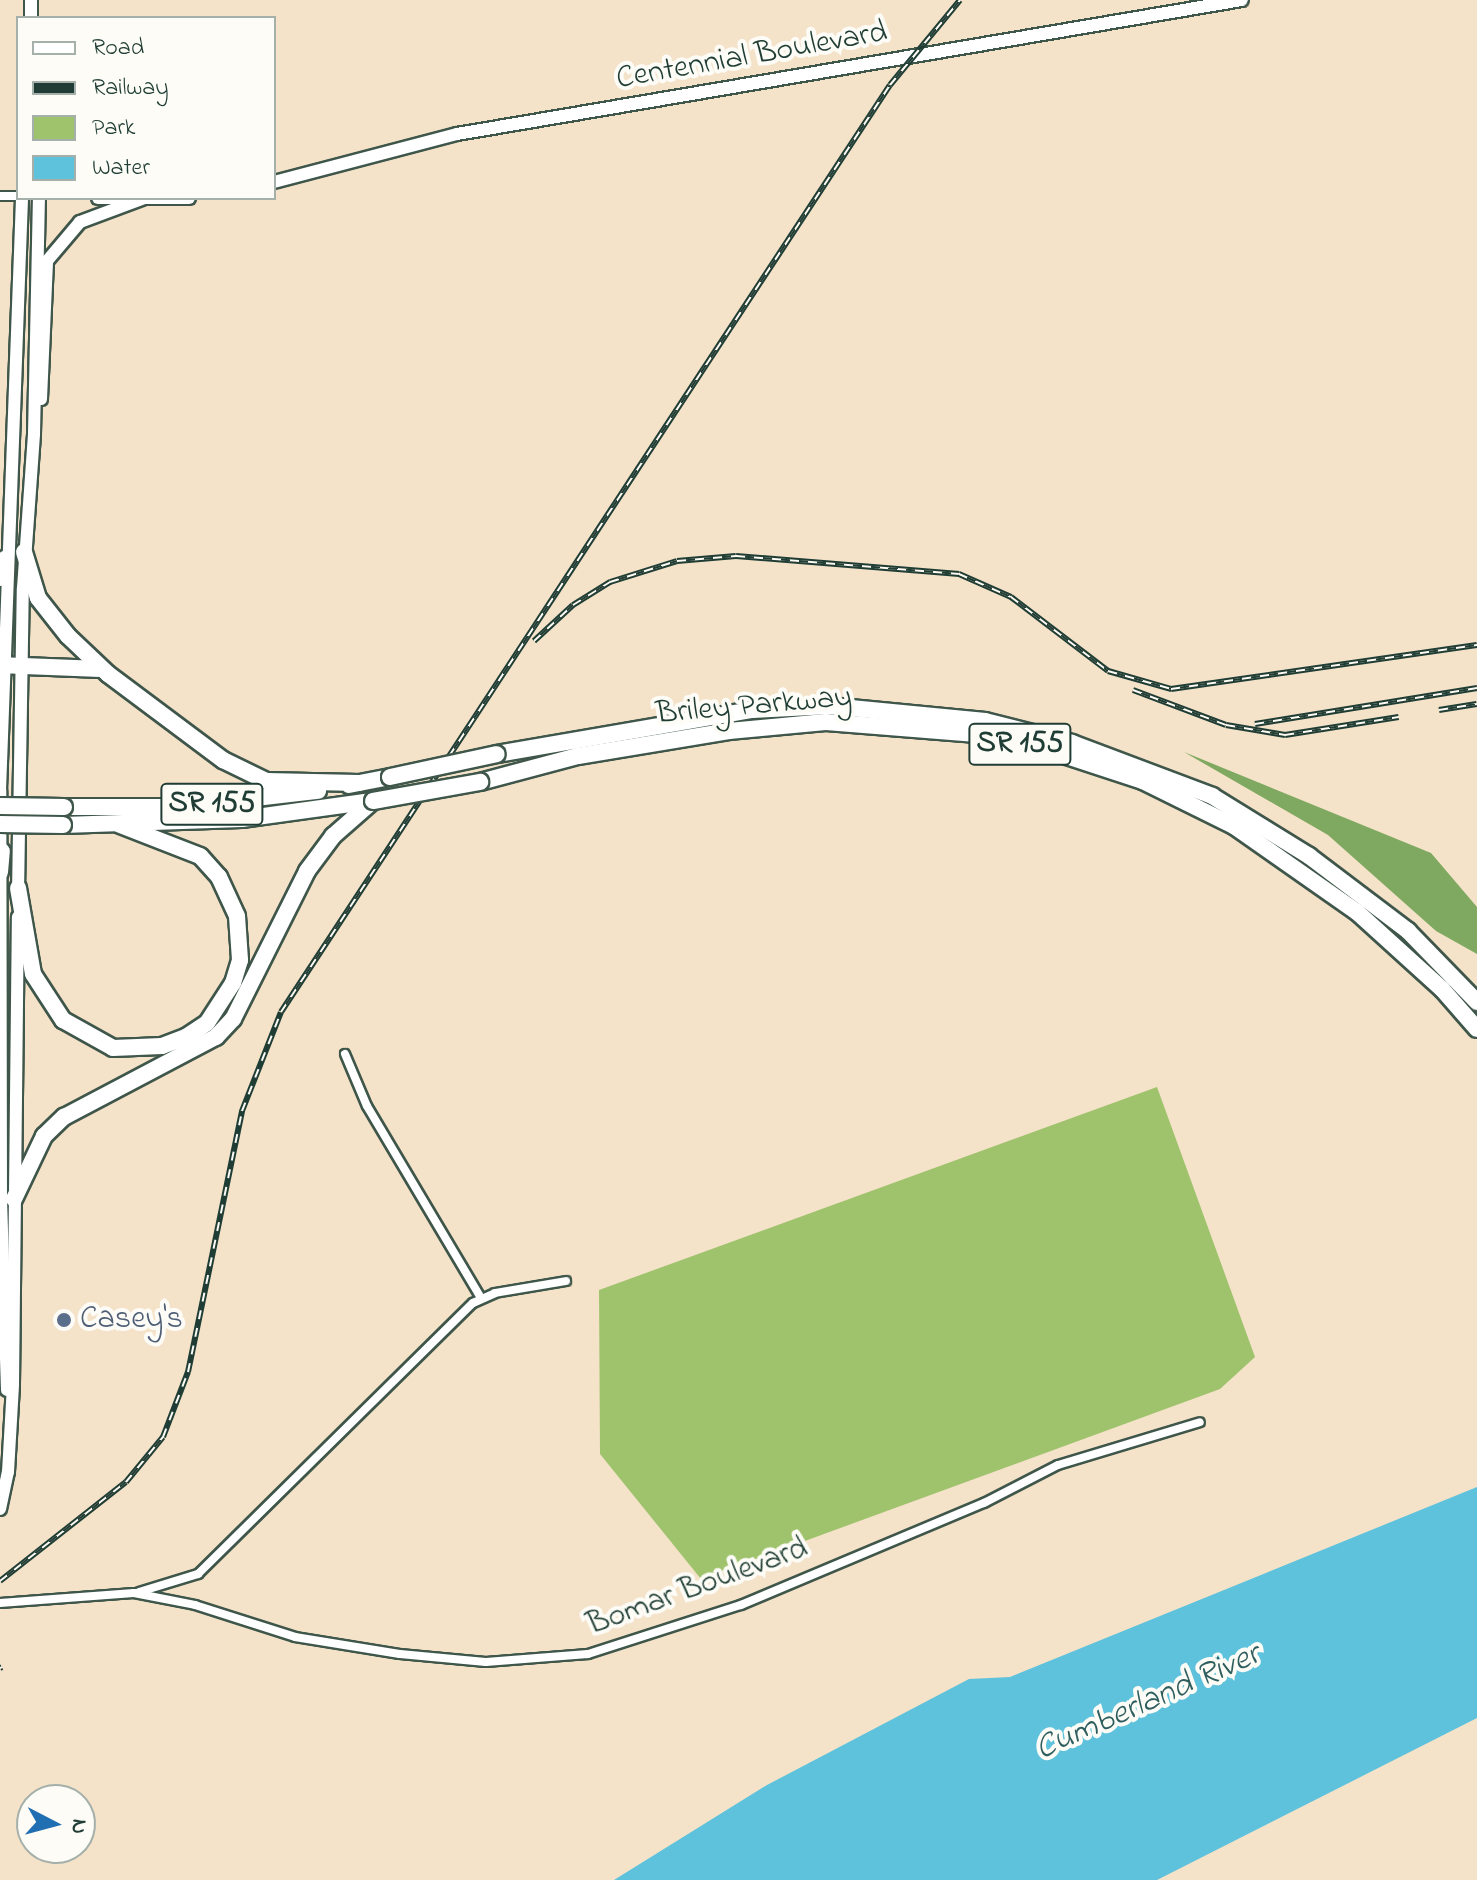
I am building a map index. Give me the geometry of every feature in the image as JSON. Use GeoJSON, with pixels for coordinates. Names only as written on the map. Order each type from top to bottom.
{"type":"FeatureCollection","features":[{"type":"Feature","properties":{"kind":"highway"},"geometry":{"type":"LineString","coordinates":[[24,552],[38,598],[53,620],[108,674],[243,773],[293,783],[359,783]]}},
{"type":"Feature","properties":{"kind":"highway"},"geometry":{"type":"LineString","coordinates":[[0,578],[5,559]]}},
{"type":"Feature","properties":{"kind":"highway"},"geometry":{"type":"LineString","coordinates":[[2,665],[90,665],[108,674]]}},
{"type":"Feature","properties":{"kind":"highway","name":"Briley Parkway"},"geometry":{"type":"LineString","coordinates":[[0,806],[248,802],[497,754],[752,710],[830,706],[970,719],[1072,743],[1212,796],[1309,856],[1408,931],[1477,1002]]}},
{"type":"Feature","properties":{"kind":"highway","name":"Briley Parkway"},"geometry":{"type":"LineString","coordinates":[[0,824],[120,825],[242,819],[480,782],[578,756],[729,731],[826,722],[912,726],[1025,745],[1143,781],[1234,826],[1357,912],[1442,989],[1477,1029]]}},
{"type":"Feature","properties":{"kind":"highway"},"geometry":{"type":"LineString","coordinates":[[14,1199],[44,1136],[64,1117],[216,1037],[233,1019],[307,871],[333,836],[373,801]]}},
{"type":"Feature","properties":{"kind":"highway"},"geometry":{"type":"LineString","coordinates":[[18,888],[33,974],[63,1020],[113,1048],[162,1046],[186,1037],[207,1023],[233,983],[240,960],[237,916],[219,877],[200,856],[120,825]]}},
{"type":"Feature","properties":{"kind":"highway"},"geometry":{"type":"LineString","coordinates":[[0,872],[2,851]]}},
{"type":"Feature","properties":{"kind":"highway"},"geometry":{"type":"LineString","coordinates":[[0,1283],[3,1301]]}},
{"type":"Feature","properties":{"kind":"main road","name":"Centennial Boulevard"},"geometry":{"type":"LineString","coordinates":[[276,181],[457,134],[1242,0]]}},
{"type":"Feature","properties":{"kind":"main road"},"geometry":{"type":"LineString","coordinates":[[10,1405],[3,1301],[2,665],[5,559],[18,383],[20,200]]}},
{"type":"Feature","properties":{"kind":"main road"},"geometry":{"type":"LineString","coordinates":[[0,1509],[8,1472],[10,1405],[24,552],[34,434],[39,200]]}},
{"type":"Feature","properties":{"kind":"main road"},"geometry":{"type":"LineString","coordinates":[[34,434],[44,382],[47,261],[80,222],[139,200]]}},
{"type":"Feature","properties":{"kind":"street"},"geometry":{"type":"LineString","coordinates":[[345,1054],[367,1106],[481,1298]]}},
{"type":"Feature","properties":{"kind":"street"},"geometry":{"type":"LineString","coordinates":[[134,1593],[198,1574],[481,1298],[566,1281]]}},
{"type":"Feature","properties":{"kind":"street","name":"Bomar Boulevard"},"geometry":{"type":"LineString","coordinates":[[0,1603],[134,1593],[195,1605],[295,1637],[400,1654],[486,1662],[588,1654],[741,1605],[984,1503],[1058,1465],[1200,1422]]}},
{"type":"Feature","properties":{"kind":"green space"},"geometry":{"type":"Polygon","coordinates":[[[1184,752],[1431,853],[1477,907],[1477,954],[1436,931],[1328,835],[1184,752]]]}},
{"type":"Feature","properties":{"kind":"green space"},"geometry":{"type":"Polygon","coordinates":[[[1157,1087],[1255,1357],[1220,1389],[701,1579],[600,1454],[599,1290],[1157,1087]]]}},
{"type":"Feature","properties":{"kind":"water","name":"Cumberland River"},"geometry":{"type":"Polygon","coordinates":[[[1477,1487],[1477,1718],[1157,1880],[614,1880],[767,1785],[969,1679],[1010,1677],[1477,1487]]]}},
{"type":"Feature","properties":{"kind":"railway"},"geometry":{"type":"LineString","coordinates":[[0,1581],[126,1482],[163,1437],[188,1372],[242,1111],[281,1012],[890,85],[960,0]]}},
{"type":"Feature","properties":{"kind":"railway"},"geometry":{"type":"LineString","coordinates":[[534,641],[573,605],[610,582],[677,561],[736,556],[959,574],[1011,597],[1108,671],[1171,689],[1477,645]]}},
{"type":"Feature","properties":{"kind":"railway"},"geometry":{"type":"LineString","coordinates":[[1255,724],[1477,688]]}},
{"type":"Feature","properties":{"kind":"railway"},"geometry":{"type":"LineString","coordinates":[[1133,690],[1226,725],[1285,735],[1399,717]]}},
{"type":"Feature","properties":{"kind":"railway"},"geometry":{"type":"LineString","coordinates":[[1439,710],[1477,704]]}},
{"type":"Feature","properties":{"kind":"place","name":"Casey's"},"geometry":{"type":"Point","coordinates":[64,1320]}}]}
